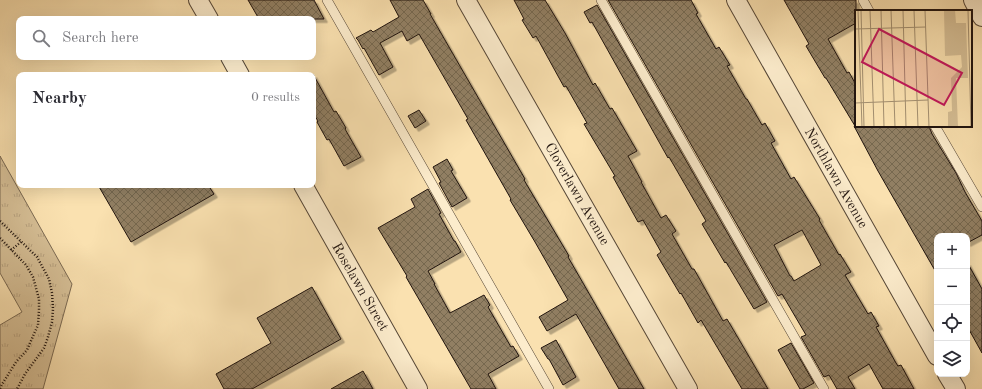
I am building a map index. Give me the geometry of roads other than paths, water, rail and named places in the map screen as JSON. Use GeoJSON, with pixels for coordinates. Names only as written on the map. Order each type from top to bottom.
{"type":"FeatureCollection","features":[{"type":"Feature","properties":{"kind":"street"},"geometry":{"type":"LineString","coordinates":[[198,0],[207,16]]}},
{"type":"Feature","properties":{"kind":"street","name":"Cloverlawn Avenue"},"geometry":{"type":"LineString","coordinates":[[466,0],[688,389]]}},
{"type":"Feature","properties":{"kind":"street","name":"Northlawn Avenue"},"geometry":{"type":"LineString","coordinates":[[736,0],[934,351]]}},
{"type":"Feature","properties":{"kind":"street"},"geometry":{"type":"LineString","coordinates":[[972,0],[982,17]]}},
{"type":"Feature","properties":{"kind":"street"},"geometry":{"type":"LineString","coordinates":[[232,60],[238,72]]}},
{"type":"Feature","properties":{"kind":"street","name":"Roselawn Street"},"geometry":{"type":"LineString","coordinates":[[305,188],[418,389]]}},
{"type":"Feature","properties":{"kind":"street"},"geometry":{"type":"LineString","coordinates":[[949,377],[956,389]]}},
{"type":"Feature","properties":{"kind":"lane"},"geometry":{"type":"LineString","coordinates":[[327,0],[549,389]]}},
{"type":"Feature","properties":{"kind":"lane"},"geometry":{"type":"LineString","coordinates":[[601,0],[824,389]]}},
{"type":"Feature","properties":{"kind":"lane"},"geometry":{"type":"LineString","coordinates":[[863,0],[868,10]]}},
{"type":"Feature","properties":{"kind":"lane"},"geometry":{"type":"LineString","coordinates":[[936,127],[982,207]]}}]}
